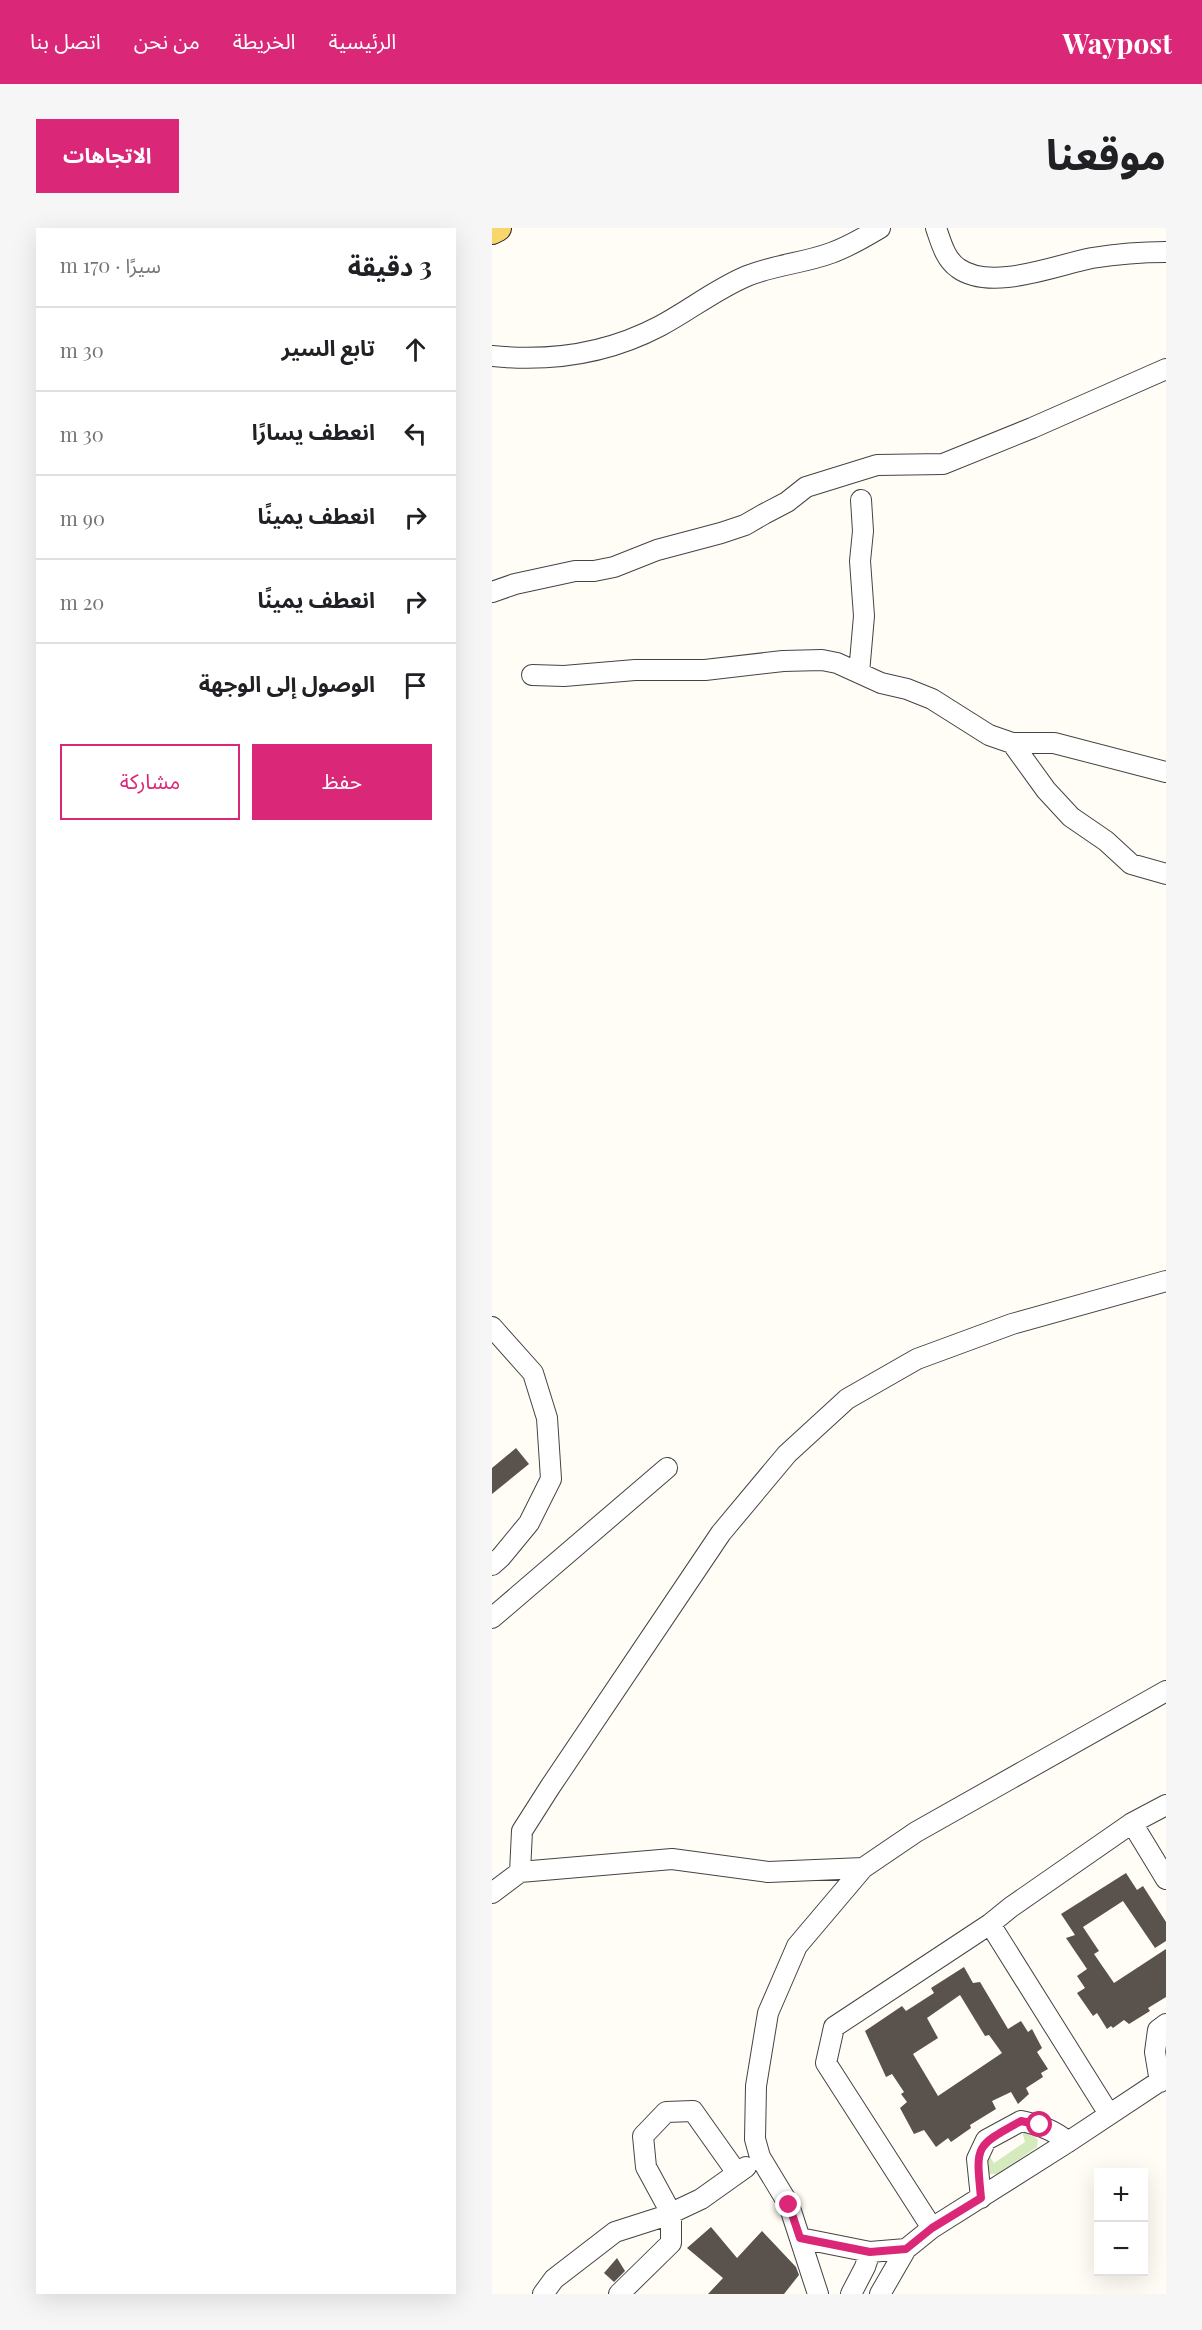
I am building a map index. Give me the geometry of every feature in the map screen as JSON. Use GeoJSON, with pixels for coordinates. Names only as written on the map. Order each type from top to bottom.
{"type":"FeatureCollection","features":[{"type":"Feature","properties":{"kind":"main road"},"geometry":{"type":"LineString","coordinates":[[492,231],[498,228]]}},
{"type":"Feature","properties":{"kind":"street"},"geometry":{"type":"LineString","coordinates":[[492,356],[533,359],[578,355],[614,346],[661,326],[717,290],[753,273],[831,253],[880,228]]}},
{"type":"Feature","properties":{"kind":"street"},"geometry":{"type":"LineString","coordinates":[[936,228],[950,261],[960,270],[992,277],[1029,274],[1111,255],[1166,252]]}},
{"type":"Feature","properties":{"kind":"street"},"geometry":{"type":"LineString","coordinates":[[492,592],[515,584],[575,571],[594,571],[614,567],[657,550],[721,533],[745,525],[788,502],[806,487],[877,465],[943,464],[1166,369]]}},
{"type":"Feature","properties":{"kind":"street"},"geometry":{"type":"LineString","coordinates":[[858,673],[864,616],[860,561],[863,531],[861,500]]}},
{"type":"Feature","properties":{"kind":"street"},"geometry":{"type":"LineString","coordinates":[[532,675],[564,676],[635,670],[705,670],[822,660],[837,663],[881,683],[907,689],[932,699],[989,735],[1012,743],[1054,743],[1166,772]]}},
{"type":"Feature","properties":{"kind":"street"},"geometry":{"type":"LineString","coordinates":[[1012,743],[1046,790],[1071,817],[1106,841],[1131,864],[1166,874]]}},
{"type":"Feature","properties":{"kind":"street"},"geometry":{"type":"LineString","coordinates":[[520,1872],[522,1831],[549,1786],[721,1533],[787,1454],[847,1399],[917,1359],[1012,1324],[1166,1281]]}},
{"type":"Feature","properties":{"kind":"street"},"geometry":{"type":"LineString","coordinates":[[492,1328],[533,1373],[547,1418],[551,1479],[529,1523],[501,1557],[492,1564]]}},
{"type":"Feature","properties":{"kind":"street"},"geometry":{"type":"LineString","coordinates":[[492,1618],[667,1468]]}},
{"type":"Feature","properties":{"kind":"street"},"geometry":{"type":"LineString","coordinates":[[815,2293],[789,2205],[760,2157],[755,2139],[756,2086],[768,2013],[797,1946],[863,1868],[916,1832],[1166,1691]]}},
{"type":"Feature","properties":{"kind":"street"},"geometry":{"type":"LineString","coordinates":[[932,2228],[826,2063],[834,2027],[990,1924],[1132,1822],[1166,1805]]}},
{"type":"Feature","properties":{"kind":"street"},"geometry":{"type":"LineString","coordinates":[[1132,1822],[1166,1879]]}},
{"type":"Feature","properties":{"kind":"street"},"geometry":{"type":"LineString","coordinates":[[492,1893],[520,1872],[672,1859],[768,1872],[863,1868]]}},
{"type":"Feature","properties":{"kind":"street"},"geometry":{"type":"LineString","coordinates":[[990,1924],[1109,2114]]}},
{"type":"Feature","properties":{"kind":"street"},"geometry":{"type":"LineString","coordinates":[[880,2294],[906,2249],[932,2228],[1163,2080],[1155,2052],[1158,2030],[1166,2024]]}},
{"type":"Feature","properties":{"kind":"street"},"geometry":{"type":"LineString","coordinates":[[619,2294],[671,2243],[671,2213],[646,2167],[643,2136],[666,2112],[693,2111],[737,2173]]}},
{"type":"Feature","properties":{"kind":"street"},"geometry":{"type":"LineString","coordinates":[[981,2198],[977,2159],[986,2140],[1021,2121],[1040,2125],[1060,2135],[1068,2142]]}},
{"type":"Feature","properties":{"kind":"street"},"geometry":{"type":"LineString","coordinates":[[543,2294],[554,2279],[615,2232],[671,2213],[701,2199],[760,2157]]}},
{"type":"Feature","properties":{"kind":"street"},"geometry":{"type":"LineString","coordinates":[[800,2238],[870,2252],[906,2249]]}},
{"type":"Feature","properties":{"kind":"street"},"geometry":{"type":"LineString","coordinates":[[851,2294],[870,2252]]}},
{"type":"Feature","properties":{"kind":"green space"},"geometry":{"type":"Polygon","coordinates":[[[1027,2128],[1038,2140],[1037,2147],[997,2174],[990,2174],[986,2169],[986,2155],[988,2154],[994,2163],[1025,2142],[1022,2131],[1027,2128]]]}},
{"type":"Feature","properties":{"kind":"building"},"geometry":{"type":"Polygon","coordinates":[[[516,1448],[529,1464],[492,1494],[492,1468],[516,1448]]]}},
{"type":"Feature","properties":{"kind":"building"},"geometry":{"type":"Polygon","coordinates":[[[1126,1873],[1137,1890],[1143,1886],[1166,1922],[1166,1941],[1155,1948],[1123,1901],[1083,1927],[1099,1951],[1094,1954],[1114,1983],[1166,1949],[1166,1997],[1148,2008],[1150,2011],[1129,2024],[1124,2020],[1113,2028],[1111,2026],[1107,2029],[1097,2013],[1093,2016],[1077,1993],[1085,1988],[1077,1976],[1087,1969],[1066,1938],[1075,1935],[1061,1914],[1126,1873]]]}},
{"type":"Feature","properties":{"kind":"building"},"geometry":{"type":"Polygon","coordinates":[[[964,1967],[973,1983],[980,1982],[1008,2029],[1021,2021],[1028,2032],[1032,2029],[1042,2048],[1037,2052],[1048,2069],[1041,2073],[1043,2077],[1026,2088],[1029,2094],[1018,2104],[1011,2092],[992,2101],[996,2109],[970,2125],[971,2128],[951,2142],[948,2138],[936,2147],[924,2130],[914,2134],[900,2108],[907,2102],[901,2094],[904,2092],[892,2074],[886,2077],[865,2031],[902,2006],[906,2011],[934,1993],[931,1988],[964,1967]],[[960,1995],[927,2018],[938,2038],[913,2054],[938,2096],[1002,2053],[989,2035],[985,2036],[960,1995]]]}},
{"type":"Feature","properties":{"kind":"building"},"geometry":{"type":"Polygon","coordinates":[[[711,2227],[737,2258],[762,2231],[796,2267],[799,2275],[784,2294],[708,2294],[723,2278],[687,2248],[711,2227]]]}},
{"type":"Feature","properties":{"kind":"building"},"geometry":{"type":"Polygon","coordinates":[[[617,2258],[625,2271],[614,2282],[604,2273],[617,2258]]]}},
{"type":"Feature","properties":{"kind":"route"},"geometry":{"type":"LineString","coordinates":[[789,2205],[800,2238],[870,2252],[906,2249],[932,2228],[981,2198],[977,2159],[986,2140],[1021,2121],[1040,2125]]}}]}
